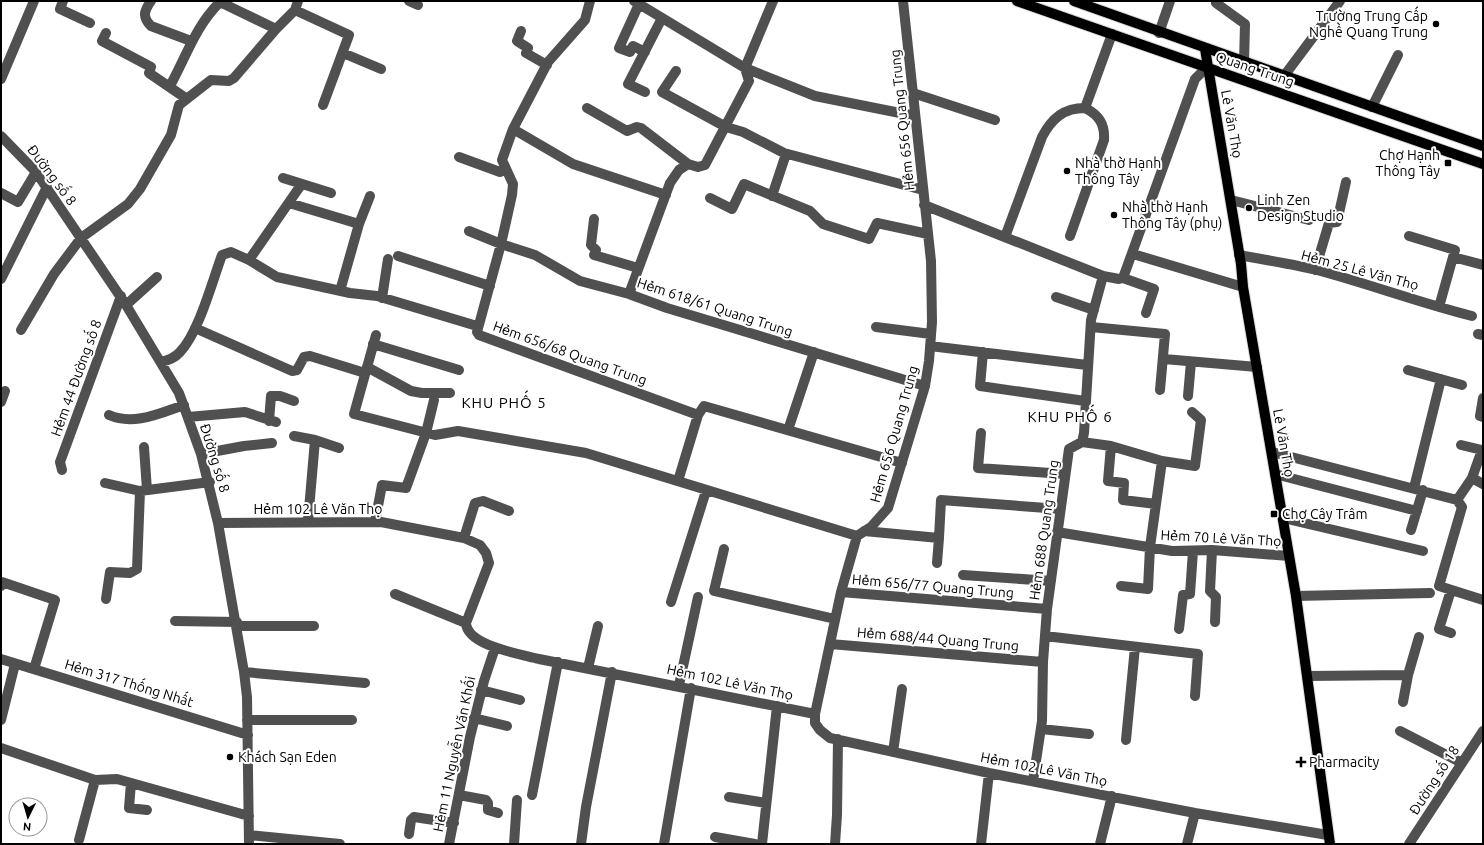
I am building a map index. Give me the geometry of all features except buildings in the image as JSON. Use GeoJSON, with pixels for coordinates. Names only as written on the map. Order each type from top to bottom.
{"type":"FeatureCollection","features":[{"type":"Feature","properties":{"kind":"main road","name":"Quang Trung"},"geometry":{"type":"LineString","coordinates":[[1017,1],[1483,164]]}},
{"type":"Feature","properties":{"kind":"main road","name":"Quang Trung"},"geometry":{"type":"LineString","coordinates":[[1074,1],[1159,33],[1483,146]]}},
{"type":"Feature","properties":{"kind":"main road","name":"Lê Văn Thọ"},"geometry":{"type":"LineString","coordinates":[[1205,49],[1231,200],[1243,287],[1296,596],[1329,839]]}},
{"type":"Feature","properties":{"kind":"street"},"geometry":{"type":"LineString","coordinates":[[1,78],[34,1]]}},
{"type":"Feature","properties":{"kind":"street"},"geometry":{"type":"LineString","coordinates":[[63,1],[60,9],[90,24]]}},
{"type":"Feature","properties":{"kind":"street"},"geometry":{"type":"LineString","coordinates":[[151,1],[144,14],[146,20],[151,26],[191,41]]}},
{"type":"Feature","properties":{"kind":"street"},"geometry":{"type":"LineString","coordinates":[[477,326],[490,286],[501,244],[513,184],[502,160],[513,129],[547,64],[585,20],[590,1]]}},
{"type":"Feature","properties":{"kind":"street"},"geometry":{"type":"LineString","coordinates":[[587,108],[627,131],[637,127],[642,128],[688,164],[698,167],[705,165],[749,81],[745,68],[773,1]]}},
{"type":"Feature","properties":{"kind":"street","name":"Hẻm 656 Quang Trung"},"geometry":{"type":"LineString","coordinates":[[860,534],[871,527],[888,508],[925,386],[931,334],[931,261],[904,1]]}},
{"type":"Feature","properties":{"kind":"street"},"geometry":{"type":"LineString","coordinates":[[1159,33],[1170,1]]}},
{"type":"Feature","properties":{"kind":"street"},"geometry":{"type":"LineString","coordinates":[[1217,1],[1216,3],[1245,24],[1244,63]]}},
{"type":"Feature","properties":{"kind":"street"},"geometry":{"type":"LineString","coordinates":[[1284,76],[1340,1]]}},
{"type":"Feature","properties":{"kind":"street"},"geometry":{"type":"LineString","coordinates":[[170,86],[191,41],[206,16],[220,2],[276,29]]}},
{"type":"Feature","properties":{"kind":"street"},"geometry":{"type":"LineString","coordinates":[[645,52],[633,46],[630,52],[619,48],[637,3],[745,68],[815,96],[915,116]]}},
{"type":"Feature","properties":{"kind":"street"},"geometry":{"type":"LineString","coordinates":[[21,330],[54,274],[81,238],[128,204],[140,189],[171,135],[179,105],[212,80],[229,81],[234,78],[296,5],[349,35],[323,105]]}},
{"type":"Feature","properties":{"kind":"street"},"geometry":{"type":"LineString","coordinates":[[645,92],[628,84],[662,18]]}},
{"type":"Feature","properties":{"kind":"street"},"geometry":{"type":"LineString","coordinates":[[521,31],[517,41],[528,48],[526,53],[547,64]]}},
{"type":"Feature","properties":{"kind":"street"},"geometry":{"type":"LineString","coordinates":[[106,33],[102,41],[151,67],[149,72],[187,99]]}},
{"type":"Feature","properties":{"kind":"street"},"geometry":{"type":"LineString","coordinates":[[1085,108],[1112,34]]}},
{"type":"Feature","properties":{"kind":"street"},"geometry":{"type":"LineString","coordinates":[[343,53],[380,68]]}},
{"type":"Feature","properties":{"kind":"street"},"geometry":{"type":"LineString","coordinates":[[1372,107],[1398,55]]}},
{"type":"Feature","properties":{"kind":"street"},"geometry":{"type":"LineString","coordinates":[[1122,278],[1133,254],[1195,79],[1207,67]]}},
{"type":"Feature","properties":{"kind":"street"},"geometry":{"type":"LineString","coordinates":[[676,71],[662,92],[726,127],[743,132],[786,154],[923,190]]}},
{"type":"Feature","properties":{"kind":"street"},"geometry":{"type":"LineString","coordinates":[[913,92],[995,120]]}},
{"type":"Feature","properties":{"kind":"street"},"geometry":{"type":"LineString","coordinates":[[1005,237],[1047,127],[1064,112],[1077,108],[1085,108],[1094,112],[1100,118],[1104,132],[1104,140],[1070,236]]}},
{"type":"Feature","properties":{"kind":"street"},"geometry":{"type":"LineString","coordinates":[[513,129],[573,164],[666,195]]}},
{"type":"Feature","properties":{"kind":"street","name":"Đường số 8"},"geometry":{"type":"LineString","coordinates":[[1,136],[36,172],[124,301],[161,362],[184,405],[210,482],[237,624],[244,672],[248,735],[249,839]]}},
{"type":"Feature","properties":{"kind":"street"},"geometry":{"type":"LineString","coordinates":[[772,196],[786,154]]}},
{"type":"Feature","properties":{"kind":"street"},"geometry":{"type":"LineString","coordinates":[[458,157],[500,172],[505,168]]}},
{"type":"Feature","properties":{"kind":"street"},"geometry":{"type":"LineString","coordinates":[[629,294],[670,183],[679,170],[688,164]]}},
{"type":"Feature","properties":{"kind":"street"},"geometry":{"type":"LineString","coordinates":[[1,193],[18,202],[36,172]]}},
{"type":"Feature","properties":{"kind":"street"},"geometry":{"type":"LineString","coordinates":[[284,178],[331,193]]}},
{"type":"Feature","properties":{"kind":"street"},"geometry":{"type":"LineString","coordinates":[[1315,270],[1329,223],[1337,222],[1346,182]]}},
{"type":"Feature","properties":{"kind":"street"},"geometry":{"type":"LineString","coordinates":[[710,198],[732,209],[744,184],[810,212],[823,224],[869,239],[877,223],[928,234]]}},
{"type":"Feature","properties":{"kind":"street"},"geometry":{"type":"LineString","coordinates":[[249,260],[302,185]]}},
{"type":"Feature","properties":{"kind":"street"},"geometry":{"type":"LineString","coordinates":[[1,279],[46,187]]}},
{"type":"Feature","properties":{"kind":"street"},"geometry":{"type":"LineString","coordinates":[[340,291],[359,224],[370,196]]}},
{"type":"Feature","properties":{"kind":"street"},"geometry":{"type":"LineString","coordinates":[[1231,200],[1309,220]]}},
{"type":"Feature","properties":{"kind":"street"},"geometry":{"type":"LineString","coordinates":[[289,203],[359,224]]}},
{"type":"Feature","properties":{"kind":"street"},"geometry":{"type":"LineString","coordinates":[[924,205],[1104,276],[1119,280],[1122,278],[1154,289],[1146,313]]}},
{"type":"Feature","properties":{"kind":"street"},"geometry":{"type":"LineString","coordinates":[[594,219],[591,245],[596,250],[594,255],[638,268]]}},
{"type":"Feature","properties":{"kind":"street","name":"Hẻm 618/61 Quang Trung"},"geometry":{"type":"LineString","coordinates":[[469,231],[501,244],[535,255],[580,281],[629,294],[667,308],[925,386]]}},
{"type":"Feature","properties":{"kind":"street"},"geometry":{"type":"LineString","coordinates":[[1409,236],[1455,250],[1439,308]]}},
{"type":"Feature","properties":{"kind":"street","name":"Hẻm 656/68 Quang Trung"},"geometry":{"type":"LineString","coordinates":[[194,328],[222,255],[231,252],[249,260],[276,277],[340,291],[382,298],[477,326],[477,332],[479,335],[698,415]]}},
{"type":"Feature","properties":{"kind":"street"},"geometry":{"type":"LineString","coordinates":[[1133,254],[1243,287]]}},
{"type":"Feature","properties":{"kind":"street","name":"Hẻm 25 Lê Văn Thọ"},"geometry":{"type":"LineString","coordinates":[[1239,255],[1315,270],[1415,298],[1439,308],[1472,316]]}},
{"type":"Feature","properties":{"kind":"street"},"geometry":{"type":"LineString","coordinates":[[398,256],[490,286]]}},
{"type":"Feature","properties":{"kind":"street"},"geometry":{"type":"LineString","coordinates":[[1452,257],[1483,265]]}},
{"type":"Feature","properties":{"kind":"street"},"geometry":{"type":"LineString","coordinates":[[382,298],[388,259]]}},
{"type":"Feature","properties":{"kind":"street"},"geometry":{"type":"LineString","coordinates":[[1104,276],[1094,310],[1091,327],[1082,442],[1111,446],[1162,461],[1195,466],[1201,420],[1192,412]]}},
{"type":"Feature","properties":{"kind":"street"},"geometry":{"type":"LineString","coordinates":[[124,301],[157,277]]}},
{"type":"Feature","properties":{"kind":"street"},"geometry":{"type":"LineString","coordinates":[[1056,297],[1094,310]]}},
{"type":"Feature","properties":{"kind":"street","name":"Hẻm 44 Đường số 8"},"geometry":{"type":"LineString","coordinates":[[62,470],[60,462],[124,301]]}},
{"type":"Feature","properties":{"kind":"street"},"geometry":{"type":"LineString","coordinates":[[876,327],[931,334]]}},
{"type":"Feature","properties":{"kind":"street"},"geometry":{"type":"LineString","coordinates":[[1091,327],[1165,334],[1164,359],[1160,390]]}},
{"type":"Feature","properties":{"kind":"street"},"geometry":{"type":"LineString","coordinates":[[161,362],[171,359],[180,352],[194,328],[292,372],[297,370],[304,357],[310,356],[366,370],[411,391],[422,393],[450,393]]}},
{"type":"Feature","properties":{"kind":"street"},"geometry":{"type":"LineString","coordinates":[[459,370],[375,340],[354,414],[435,435],[458,431],[586,453],[706,491],[860,534],[938,538]]}},
{"type":"Feature","properties":{"kind":"street"},"geometry":{"type":"LineString","coordinates":[[930,346],[1087,365]]}},
{"type":"Feature","properties":{"kind":"street"},"geometry":{"type":"LineString","coordinates":[[788,430],[814,352]]}},
{"type":"Feature","properties":{"kind":"street"},"geometry":{"type":"LineString","coordinates":[[983,352],[980,386],[1085,401]]}},
{"type":"Feature","properties":{"kind":"street"},"geometry":{"type":"LineString","coordinates":[[1164,359],[1257,367]]}},
{"type":"Feature","properties":{"kind":"street"},"geometry":{"type":"LineString","coordinates":[[1188,396],[1191,362]]}},
{"type":"Feature","properties":{"kind":"street"},"geometry":{"type":"LineString","coordinates":[[1408,370],[1462,385]]}},
{"type":"Feature","properties":{"kind":"street"},"geometry":{"type":"LineString","coordinates":[[1412,530],[1417,511],[1418,489],[1441,379]]}},
{"type":"Feature","properties":{"kind":"street"},"geometry":{"type":"LineString","coordinates":[[1,402],[5,391]]}},
{"type":"Feature","properties":{"kind":"street"},"geometry":{"type":"LineString","coordinates":[[188,417],[246,412],[272,422],[272,396],[280,396],[294,402]]}},
{"type":"Feature","properties":{"kind":"street"},"geometry":{"type":"LineString","coordinates":[[1483,398],[1480,416],[1483,417]]}},
{"type":"Feature","properties":{"kind":"street"},"geometry":{"type":"LineString","coordinates":[[375,522],[382,485],[406,488],[426,433],[434,400]]}},
{"type":"Feature","properties":{"kind":"street"},"geometry":{"type":"LineString","coordinates":[[109,415],[120,420],[131,420],[155,415],[184,405]]}},
{"type":"Feature","properties":{"kind":"street"},"geometry":{"type":"LineString","coordinates":[[678,481],[698,415],[704,406],[902,463]]}},
{"type":"Feature","properties":{"kind":"street"},"geometry":{"type":"LineString","coordinates":[[981,433],[978,468],[1065,474]]}},
{"type":"Feature","properties":{"kind":"street"},"geometry":{"type":"LineString","coordinates":[[294,436],[315,440],[339,448]]}},
{"type":"Feature","properties":{"kind":"street"},"geometry":{"type":"LineString","coordinates":[[308,521],[315,440]]}},
{"type":"Feature","properties":{"kind":"street","name":"Hẻm 688 Quang Trung"},"geometry":{"type":"LineString","coordinates":[[1033,781],[1041,729],[1043,662],[1047,609],[1065,474],[1069,449],[1082,442]]}},
{"type":"Feature","properties":{"kind":"street"},"geometry":{"type":"LineString","coordinates":[[201,454],[244,446],[272,443]]}},
{"type":"Feature","properties":{"kind":"street"},"geometry":{"type":"LineString","coordinates":[[1457,500],[1472,478],[1482,450],[1462,445]]}},
{"type":"Feature","properties":{"kind":"street"},"geometry":{"type":"LineString","coordinates":[[1111,446],[1108,481],[1124,483],[1122,500],[1156,504]]}},
{"type":"Feature","properties":{"kind":"street"},"geometry":{"type":"LineString","coordinates":[[106,599],[110,572],[130,573],[137,569],[144,491],[144,447]]}},
{"type":"Feature","properties":{"kind":"street"},"geometry":{"type":"LineString","coordinates":[[1272,452],[1457,500],[1462,507],[1439,586],[1483,600]]}},
{"type":"Feature","properties":{"kind":"street"},"geometry":{"type":"LineString","coordinates":[[1121,586],[1148,588],[1150,547],[1162,461]]}},
{"type":"Feature","properties":{"kind":"street"},"geometry":{"type":"LineString","coordinates":[[1275,474],[1417,511]]}},
{"type":"Feature","properties":{"kind":"street"},"geometry":{"type":"LineString","coordinates":[[1472,478],[1483,484]]}},
{"type":"Feature","properties":{"kind":"street"},"geometry":{"type":"LineString","coordinates":[[105,483],[144,491],[210,482]]}},
{"type":"Feature","properties":{"kind":"street"},"geometry":{"type":"LineString","coordinates":[[671,602],[706,491]]}},
{"type":"Feature","properties":{"kind":"street"},"geometry":{"type":"LineString","coordinates":[[938,563],[941,500],[1060,509]]}},
{"type":"Feature","properties":{"kind":"street"},"geometry":{"type":"LineString","coordinates":[[464,538],[475,503],[483,501],[509,511]]}},
{"type":"Feature","properties":{"kind":"street"},"geometry":{"type":"LineString","coordinates":[[1283,518],[1423,551]]}},
{"type":"Feature","properties":{"kind":"street","name":"Hẻm 102 Lê Văn Thọ"},"geometry":{"type":"LineString","coordinates":[[218,523],[308,521],[375,522],[464,538],[480,546],[486,552],[489,563],[466,623],[466,629],[472,636],[495,648],[815,714],[815,723],[820,730],[830,738],[838,740],[989,773],[1329,839]]}},
{"type":"Feature","properties":{"kind":"street","name":"Hẻm 70 Lê Văn Thọ"},"geometry":{"type":"LineString","coordinates":[[1057,532],[1172,552],[1212,550],[1289,556]]}},
{"type":"Feature","properties":{"kind":"street"},"geometry":{"type":"LineString","coordinates":[[815,714],[841,592],[860,534]]}},
{"type":"Feature","properties":{"kind":"street"},"geometry":{"type":"LineString","coordinates":[[724,549],[714,591],[835,619]]}},
{"type":"Feature","properties":{"kind":"street"},"geometry":{"type":"LineString","coordinates":[[1212,550],[1210,591],[1216,597],[1215,622]]}},
{"type":"Feature","properties":{"kind":"street"},"geometry":{"type":"LineString","coordinates":[[1180,629],[1183,595],[1190,594],[1193,551]]}},
{"type":"Feature","properties":{"kind":"street"},"geometry":{"type":"LineString","coordinates":[[963,575],[1051,582]]}},
{"type":"Feature","properties":{"kind":"street"},"geometry":{"type":"LineString","coordinates":[[1,586],[2,582],[55,600],[34,669]]}},
{"type":"Feature","properties":{"kind":"street"},"geometry":{"type":"LineString","coordinates":[[1451,590],[1439,630],[1451,633]]}},
{"type":"Feature","properties":{"kind":"street","name":"Hẻm 656/77 Quang Trung"},"geometry":{"type":"LineString","coordinates":[[841,592],[1047,609]]}},
{"type":"Feature","properties":{"kind":"street"},"geometry":{"type":"LineString","coordinates":[[1296,596],[1430,593]]}},
{"type":"Feature","properties":{"kind":"street"},"geometry":{"type":"LineString","coordinates":[[395,594],[466,623]]}},
{"type":"Feature","properties":{"kind":"street"},"geometry":{"type":"LineString","coordinates":[[679,685],[698,597]]}},
{"type":"Feature","properties":{"kind":"street"},"geometry":{"type":"LineString","coordinates":[[174,621],[314,626]]}},
{"type":"Feature","properties":{"kind":"street"},"geometry":{"type":"LineString","coordinates":[[588,668],[598,626]]}},
{"type":"Feature","properties":{"kind":"street"},"geometry":{"type":"LineString","coordinates":[[1045,636],[1198,654],[1195,696]]}},
{"type":"Feature","properties":{"kind":"street"},"geometry":{"type":"LineString","coordinates":[[1403,702],[1408,675],[1419,637]]}},
{"type":"Feature","properties":{"kind":"street","name":"Hẻm 688/44 Quang Trung"},"geometry":{"type":"LineString","coordinates":[[830,644],[1043,662]]}},
{"type":"Feature","properties":{"kind":"street"},"geometry":{"type":"LineString","coordinates":[[1126,740],[1135,647]]}},
{"type":"Feature","properties":{"kind":"street","name":"Hẻm 11 Nguyễn Văn Khối"},"geometry":{"type":"LineString","coordinates":[[449,844],[474,718],[481,690],[495,648]]}},
{"type":"Feature","properties":{"kind":"street","name":"Hẻm 317 Thống Nhất"},"geometry":{"type":"LineString","coordinates":[[1,659],[248,735]]}},
{"type":"Feature","properties":{"kind":"street"},"geometry":{"type":"LineString","coordinates":[[532,795],[558,662]]}},
{"type":"Feature","properties":{"kind":"street"},"geometry":{"type":"LineString","coordinates":[[1,720],[15,664]]}},
{"type":"Feature","properties":{"kind":"street"},"geometry":{"type":"LineString","coordinates":[[244,672],[365,683]]}},
{"type":"Feature","properties":{"kind":"street"},"geometry":{"type":"LineString","coordinates":[[581,844],[586,807],[612,672]]}},
{"type":"Feature","properties":{"kind":"street"},"geometry":{"type":"LineString","coordinates":[[1308,676],[1408,675]]}},
{"type":"Feature","properties":{"kind":"street"},"geometry":{"type":"LineString","coordinates":[[664,844],[691,688]]}},
{"type":"Feature","properties":{"kind":"street"},"geometry":{"type":"LineString","coordinates":[[893,752],[902,689]]}},
{"type":"Feature","properties":{"kind":"street"},"geometry":{"type":"LineString","coordinates":[[481,690],[520,700]]}},
{"type":"Feature","properties":{"kind":"street"},"geometry":{"type":"LineString","coordinates":[[762,844],[777,706]]}},
{"type":"Feature","properties":{"kind":"street"},"geometry":{"type":"LineString","coordinates":[[474,718],[507,726]]}},
{"type":"Feature","properties":{"kind":"street"},"geometry":{"type":"LineString","coordinates":[[247,720],[352,720]]}},
{"type":"Feature","properties":{"kind":"street"},"geometry":{"type":"LineString","coordinates":[[1041,729],[1089,734]]}},
{"type":"Feature","properties":{"kind":"street"},"geometry":{"type":"LineString","coordinates":[[1400,731],[1462,763]]}},
{"type":"Feature","properties":{"kind":"street","name":"Đường số 18"},"geometry":{"type":"LineString","coordinates":[[1409,844],[1483,731]]}},
{"type":"Feature","properties":{"kind":"street"},"geometry":{"type":"LineString","coordinates":[[835,844],[838,815],[838,740]]}},
{"type":"Feature","properties":{"kind":"street"},"geometry":{"type":"LineString","coordinates":[[1,748],[95,780],[117,779],[249,816]]}},
{"type":"Feature","properties":{"kind":"street"},"geometry":{"type":"LineString","coordinates":[[981,844],[989,773]]}},
{"type":"Feature","properties":{"kind":"street"},"geometry":{"type":"LineString","coordinates":[[79,840],[95,780]]}},
{"type":"Feature","properties":{"kind":"street"},"geometry":{"type":"LineString","coordinates":[[131,783],[129,808],[147,810]]}},
{"type":"Feature","properties":{"kind":"street"},"geometry":{"type":"LineString","coordinates":[[459,795],[486,800],[488,802],[487,810],[498,813]]}},
{"type":"Feature","properties":{"kind":"street"},"geometry":{"type":"LineString","coordinates":[[1100,844],[1112,796]]}},
{"type":"Feature","properties":{"kind":"street"},"geometry":{"type":"LineString","coordinates":[[729,797],[766,803]]}},
{"type":"Feature","properties":{"kind":"street"},"geometry":{"type":"LineString","coordinates":[[514,844],[517,800]]}},
{"type":"Feature","properties":{"kind":"street"},"geometry":{"type":"LineString","coordinates":[[1187,844],[1195,813]]}},
{"type":"Feature","properties":{"kind":"street"},"geometry":{"type":"LineString","coordinates":[[409,834],[411,820],[414,817],[454,823]]}},
{"type":"Feature","properties":{"kind":"street"},"geometry":{"type":"LineString","coordinates":[[715,838],[755,844]]}},
{"type":"Feature","properties":{"kind":"street"},"geometry":{"type":"LineString","coordinates":[[249,839],[340,844]]}},
{"type":"Feature","properties":{"kind":"place","name":"Trường Trung Cấp Nghề Quang Trung"},"geometry":{"type":"Point","coordinates":[1436,24]}},
{"type":"Feature","properties":{"kind":"place","name":"Chợ Hạnh Thông Tây"},"geometry":{"type":"Point","coordinates":[1448,163]}},
{"type":"Feature","properties":{"kind":"place","name":"Nhà thờ Hạnh Thông Tây"},"geometry":{"type":"Point","coordinates":[1067,171]}},
{"type":"Feature","properties":{"kind":"place","name":"Linh Zen Design Studio"},"geometry":{"type":"Point","coordinates":[1249,208]}},
{"type":"Feature","properties":{"kind":"place","name":"Nhà thờ Hạnh Thông Tây (phụ)"},"geometry":{"type":"Point","coordinates":[1114,215]}},
{"type":"Feature","properties":{"kind":"place","name":"Chợ Cây Trâm"},"geometry":{"type":"Point","coordinates":[1274,514]}},
{"type":"Feature","properties":{"kind":"place","name":"Khách Sạn Eden"},"geometry":{"type":"Point","coordinates":[230,757]}},
{"type":"Feature","properties":{"kind":"place","name":"Pharmacity"},"geometry":{"type":"Point","coordinates":[1301,762]}},
{"type":"Feature","properties":{"kind":"district","name":"KHU PHỐ 5"},"geometry":{"type":"Point","coordinates":[504,403]}},
{"type":"Feature","properties":{"kind":"district","name":"KHU PHỐ 6"},"geometry":{"type":"Point","coordinates":[1070,417]}}]}
